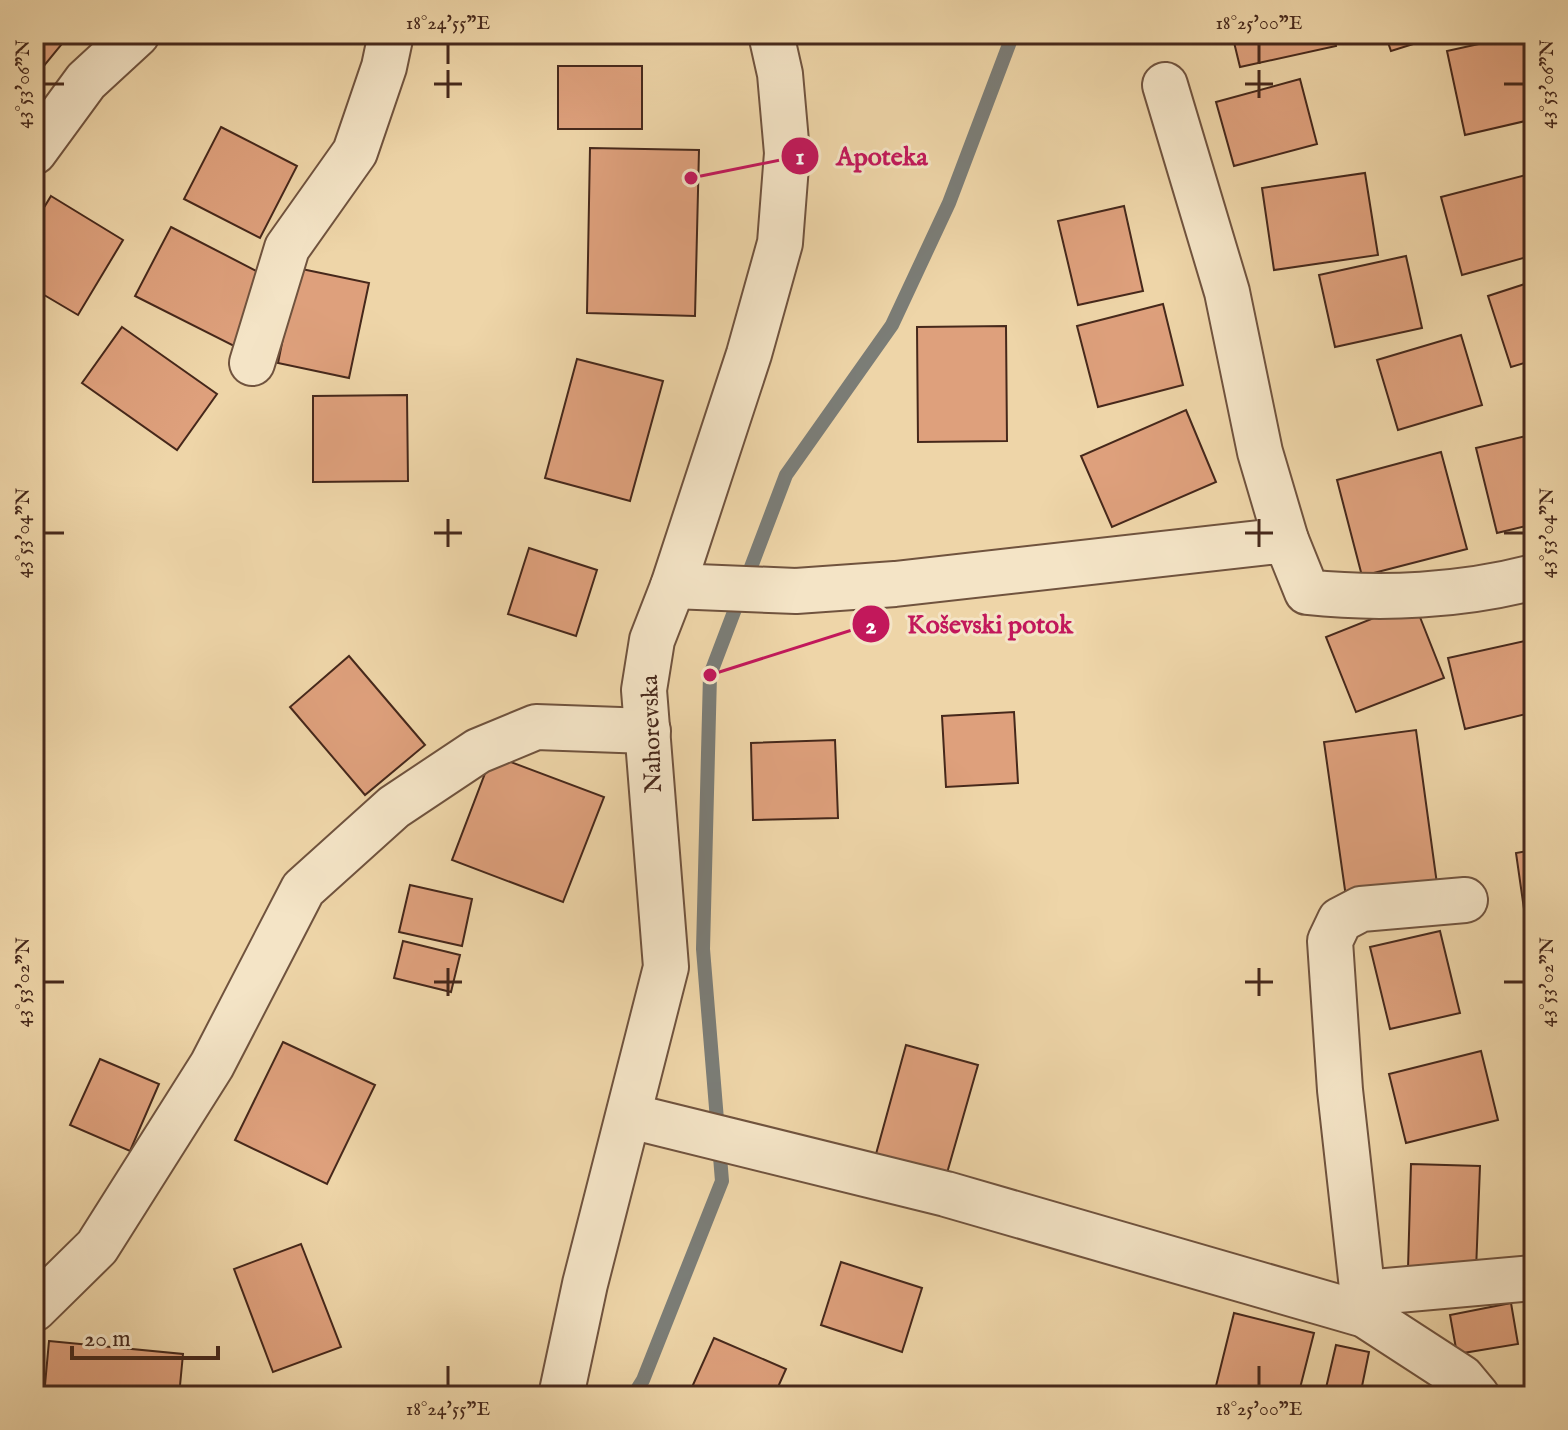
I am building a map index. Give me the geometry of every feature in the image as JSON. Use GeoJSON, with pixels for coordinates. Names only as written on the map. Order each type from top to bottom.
{"type":"FeatureCollection","features":[{"type":"Feature","properties":{"kind":"street"},"geometry":{"type":"LineString","coordinates":[[34,152],[86,81],[137,34]]}},
{"type":"Feature","properties":{"kind":"street"},"geometry":{"type":"LineString","coordinates":[[252,363],[287,248],[355,152],[384,67],[391,34]]}},
{"type":"Feature","properties":{"kind":"street","name":"Nahorevska"},"geometry":{"type":"LineString","coordinates":[[561,1396],[585,1284],[666,967],[644,690],[652,640],[690,588],[780,243],[787,153],[780,74],[771,34]]}},
{"type":"Feature","properties":{"kind":"street"},"geometry":{"type":"LineString","coordinates":[[1165,85],[1227,292],[1260,452],[1286,540],[1307,592],[1403,594],[1489,589],[1534,577]]}},
{"type":"Feature","properties":{"kind":"street"},"geometry":{"type":"LineString","coordinates":[[690,588],[796,591],[910,583],[1286,540]]}},
{"type":"Feature","properties":{"kind":"street"},"geometry":{"type":"LineString","coordinates":[[34,1309],[97,1247],[212,1065],[303,889],[394,807],[478,751],[536,727],[648,731]]}},
{"type":"Feature","properties":{"kind":"street"},"geometry":{"type":"LineString","coordinates":[[1364,1304],[1340,1090],[1330,941],[1340,920],[1361,909],[1465,900]]}},
{"type":"Feature","properties":{"kind":"street"},"geometry":{"type":"LineString","coordinates":[[630,1116],[946,1194],[1364,1304],[1462,1378],[1477,1396]]}},
{"type":"Feature","properties":{"kind":"street"},"geometry":{"type":"LineString","coordinates":[[1364,1304],[1534,1278]]}},
{"type":"Feature","properties":{"kind":"building"},"geometry":{"type":"Polygon","coordinates":[[[34,34],[60,34],[66,39],[34,78],[34,34]]]}},
{"type":"Feature","properties":{"kind":"building"},"geometry":{"type":"Polygon","coordinates":[[[1232,34],[1334,34],[1336,46],[1240,67],[1232,34]]]}},
{"type":"Feature","properties":{"kind":"building"},"geometry":{"type":"Polygon","coordinates":[[[1385,34],[1445,34],[1391,51],[1385,34]]]}},
{"type":"Feature","properties":{"kind":"building"},"geometry":{"type":"Polygon","coordinates":[[[1534,34],[1534,119],[1465,135],[1447,51],[1534,34]]]}},
{"type":"Feature","properties":{"kind":"building"},"geometry":{"type":"Polygon","coordinates":[[[558,66],[642,66],[642,129],[558,129],[558,66]]]}},
{"type":"Feature","properties":{"kind":"building"},"geometry":{"type":"Polygon","coordinates":[[[1300,79],[1317,144],[1234,166],[1216,102],[1300,79]]]}},
{"type":"Feature","properties":{"kind":"building"},"geometry":{"type":"Polygon","coordinates":[[[221,127],[297,166],[260,238],[184,199],[221,127]]]}},
{"type":"Feature","properties":{"kind":"building"},"geometry":{"type":"Polygon","coordinates":[[[590,148],[699,150],[695,316],[587,313],[590,148]]]}},
{"type":"Feature","properties":{"kind":"building"},"geometry":{"type":"Polygon","coordinates":[[[1365,173],[1378,255],[1274,270],[1262,188],[1365,173]]]}},
{"type":"Feature","properties":{"kind":"building"},"geometry":{"type":"Polygon","coordinates":[[[1534,173],[1534,255],[1462,275],[1441,197],[1534,173]]]}},
{"type":"Feature","properties":{"kind":"building"},"geometry":{"type":"Polygon","coordinates":[[[51,196],[123,240],[78,315],[34,289],[34,224],[51,196]]]}},
{"type":"Feature","properties":{"kind":"building"},"geometry":{"type":"Polygon","coordinates":[[[1124,206],[1143,291],[1078,305],[1058,221],[1124,206]]]}},
{"type":"Feature","properties":{"kind":"building"},"geometry":{"type":"Polygon","coordinates":[[[171,227],[270,278],[234,346],[135,296],[171,227]]]}},
{"type":"Feature","properties":{"kind":"building"},"geometry":{"type":"Polygon","coordinates":[[[1406,256],[1422,328],[1335,347],[1319,275],[1406,256]]]}},
{"type":"Feature","properties":{"kind":"building"},"geometry":{"type":"Polygon","coordinates":[[[297,268],[369,283],[349,378],[278,363],[297,268]]]}},
{"type":"Feature","properties":{"kind":"building"},"geometry":{"type":"Polygon","coordinates":[[[1534,281],[1534,360],[1511,367],[1488,296],[1534,281]]]}},
{"type":"Feature","properties":{"kind":"building"},"geometry":{"type":"Polygon","coordinates":[[[1163,304],[1183,385],[1098,407],[1077,326],[1163,304]]]}},
{"type":"Feature","properties":{"kind":"building"},"geometry":{"type":"Polygon","coordinates":[[[1006,326],[1007,441],[918,442],[917,327],[1006,326]]]}},
{"type":"Feature","properties":{"kind":"building"},"geometry":{"type":"Polygon","coordinates":[[[122,327],[217,394],[177,450],[82,383],[122,327]]]}},
{"type":"Feature","properties":{"kind":"building"},"geometry":{"type":"Polygon","coordinates":[[[1461,335],[1482,405],[1398,430],[1377,360],[1461,335]]]}},
{"type":"Feature","properties":{"kind":"building"},"geometry":{"type":"Polygon","coordinates":[[[577,359],[663,381],[630,501],[545,478],[577,359]]]}},
{"type":"Feature","properties":{"kind":"building"},"geometry":{"type":"Polygon","coordinates":[[[407,395],[408,481],[313,482],[313,396],[407,395]]]}},
{"type":"Feature","properties":{"kind":"building"},"geometry":{"type":"Polygon","coordinates":[[[1186,410],[1216,482],[1112,527],[1081,456],[1186,410]]]}},
{"type":"Feature","properties":{"kind":"building"},"geometry":{"type":"Polygon","coordinates":[[[1534,434],[1534,524],[1497,533],[1476,448],[1534,434]]]}},
{"type":"Feature","properties":{"kind":"building"},"geometry":{"type":"Polygon","coordinates":[[[1441,452],[1467,549],[1362,576],[1337,480],[1441,452]]]}},
{"type":"Feature","properties":{"kind":"building"},"geometry":{"type":"Polygon","coordinates":[[[529,548],[597,570],[576,636],[508,614],[529,548]]]}},
{"type":"Feature","properties":{"kind":"building"},"geometry":{"type":"Polygon","coordinates":[[[1414,602],[1444,678],[1356,712],[1326,637],[1414,602]]]}},
{"type":"Feature","properties":{"kind":"building"},"geometry":{"type":"Polygon","coordinates":[[[1534,639],[1534,712],[1465,729],[1448,658],[1534,639]]]}},
{"type":"Feature","properties":{"kind":"building"},"geometry":{"type":"Polygon","coordinates":[[[349,656],[425,745],[365,795],[290,707],[349,656]]]}},
{"type":"Feature","properties":{"kind":"building"},"geometry":{"type":"Polygon","coordinates":[[[1014,712],[1018,783],[946,787],[942,716],[1014,712]]]}},
{"type":"Feature","properties":{"kind":"building"},"geometry":{"type":"Polygon","coordinates":[[[1416,730],[1437,884],[1346,897],[1324,742],[1416,730]]]}},
{"type":"Feature","properties":{"kind":"building"},"geometry":{"type":"Polygon","coordinates":[[[835,740],[838,818],[753,820],[751,743],[835,740]]]}},
{"type":"Feature","properties":{"kind":"building"},"geometry":{"type":"Polygon","coordinates":[[[492,755],[604,797],[563,902],[452,860],[492,755]]]}},
{"type":"Feature","properties":{"kind":"building"},"geometry":{"type":"Polygon","coordinates":[[[1534,850],[1534,922],[1526,923],[1516,853],[1534,850]]]}},
{"type":"Feature","properties":{"kind":"building"},"geometry":{"type":"Polygon","coordinates":[[[410,885],[472,899],[462,946],[399,932],[410,885]]]}},
{"type":"Feature","properties":{"kind":"building"},"geometry":{"type":"Polygon","coordinates":[[[1440,931],[1460,1013],[1390,1029],[1370,947],[1440,931]]]}},
{"type":"Feature","properties":{"kind":"building"},"geometry":{"type":"Polygon","coordinates":[[[403,941],[460,955],[451,992],[394,978],[403,941]]]}},
{"type":"Feature","properties":{"kind":"building"},"geometry":{"type":"Polygon","coordinates":[[[1529,960],[1534,960],[1534,1039],[1531,1039],[1529,960]]]}},
{"type":"Feature","properties":{"kind":"building"},"geometry":{"type":"Polygon","coordinates":[[[283,1042],[375,1085],[327,1184],[235,1140],[283,1042]]]}},
{"type":"Feature","properties":{"kind":"building"},"geometry":{"type":"Polygon","coordinates":[[[906,1045],[978,1065],[947,1173],[876,1154],[906,1045]]]}},
{"type":"Feature","properties":{"kind":"building"},"geometry":{"type":"Polygon","coordinates":[[[1481,1051],[1498,1120],[1406,1143],[1389,1074],[1481,1051]]]}},
{"type":"Feature","properties":{"kind":"building"},"geometry":{"type":"Polygon","coordinates":[[[100,1059],[159,1084],[130,1151],[70,1125],[100,1059]]]}},
{"type":"Feature","properties":{"kind":"building"},"geometry":{"type":"Polygon","coordinates":[[[1411,1164],[1480,1166],[1476,1271],[1408,1269],[1411,1164]]]}},
{"type":"Feature","properties":{"kind":"building"},"geometry":{"type":"Polygon","coordinates":[[[1534,1183],[1534,1261],[1533,1261],[1526,1184],[1534,1183]]]}},
{"type":"Feature","properties":{"kind":"building"},"geometry":{"type":"Polygon","coordinates":[[[301,1244],[341,1347],[273,1372],[234,1269],[301,1244]]]}},
{"type":"Feature","properties":{"kind":"building"},"geometry":{"type":"Polygon","coordinates":[[[841,1262],[922,1288],[902,1352],[821,1325],[841,1262]]]}},
{"type":"Feature","properties":{"kind":"building"},"geometry":{"type":"Polygon","coordinates":[[[1511,1303],[1518,1344],[1457,1354],[1450,1315],[1511,1303]]]}},
{"type":"Feature","properties":{"kind":"building"},"geometry":{"type":"Polygon","coordinates":[[[1234,1313],[1314,1333],[1298,1396],[1240,1396],[1215,1390],[1234,1313]]]}},
{"type":"Feature","properties":{"kind":"building"},"geometry":{"type":"Polygon","coordinates":[[[714,1338],[786,1369],[774,1396],[688,1396],[714,1338]]]}},
{"type":"Feature","properties":{"kind":"building"},"geometry":{"type":"Polygon","coordinates":[[[49,1341],[183,1354],[179,1396],[44,1396],[49,1341]]]}},
{"type":"Feature","properties":{"kind":"building"},"geometry":{"type":"Polygon","coordinates":[[[1336,1345],[1369,1352],[1360,1396],[1326,1388],[1336,1345]]]}},
{"type":"Feature","properties":{"kind":"building"},"geometry":{"type":"Polygon","coordinates":[[[1460,1392],[1460,1396],[1378,1396],[1378,1393],[1460,1392]]]}},
{"type":"Feature","properties":{"kind":"waterway"},"geometry":{"type":"LineString","coordinates":[[633,1396],[643,1380],[722,1181],[703,949],[710,675],[786,475],[892,325],[949,203],[1013,34]]}},
{"type":"Feature","properties":{"kind":"place","name":"Apoteka"},"geometry":{"type":"Point","coordinates":[691,178]}},
{"type":"Feature","properties":{"kind":"place","name":"Koševski potok"},"geometry":{"type":"Point","coordinates":[710,675]}}]}
